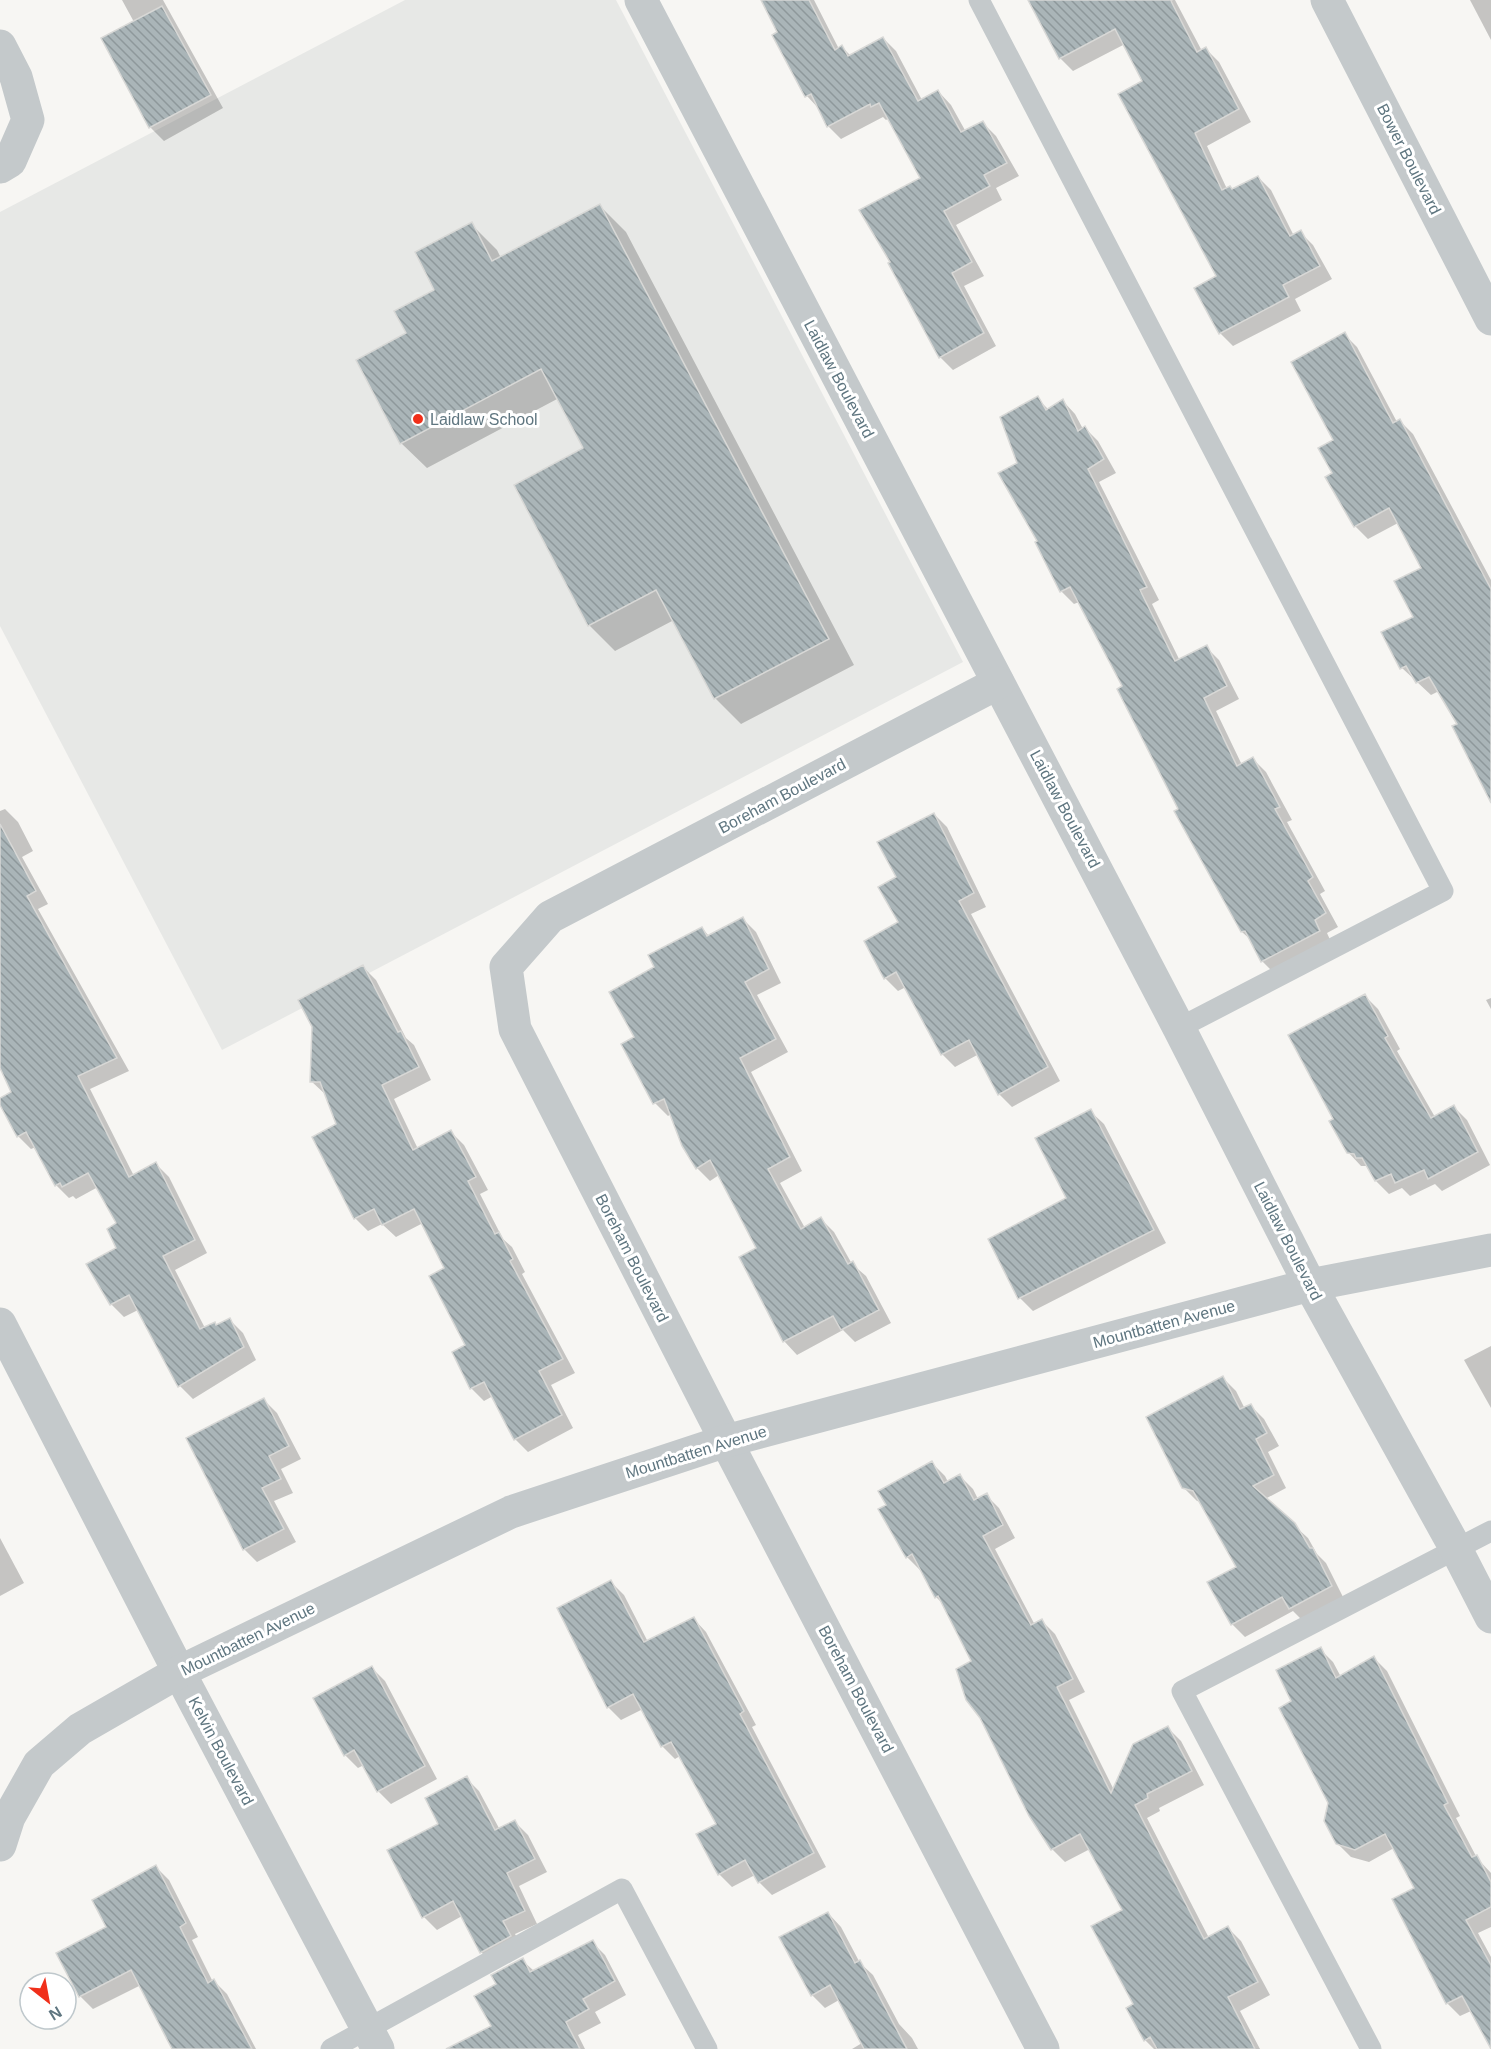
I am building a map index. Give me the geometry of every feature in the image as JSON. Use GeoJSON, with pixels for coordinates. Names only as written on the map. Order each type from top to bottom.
{"type":"FeatureCollection","features":[{"type":"Feature","properties":{"kind":"street","name":"Laidlaw Boulevard"},"geometry":{"type":"LineString","coordinates":[[641,0],[1179,1028],[1310,1285],[1456,1549],[1491,1617]]}},
{"type":"Feature","properties":{"kind":"street","name":"Bower Boulevard"},"geometry":{"type":"LineString","coordinates":[[1327,0],[1491,319]]}},
{"type":"Feature","properties":{"kind":"street"},"geometry":{"type":"LineString","coordinates":[[0,46],[16,77],[28,120],[10,161],[0,167]]}},
{"type":"Feature","properties":{"kind":"street","name":"Boreham Boulevard"},"geometry":{"type":"LineString","coordinates":[[998,683],[550,917],[506,967],[515,1029],[726,1441],[1043,2049]]}},
{"type":"Feature","properties":{"kind":"street","name":"Mountbatten Avenue"},"geometry":{"type":"LineString","coordinates":[[0,1845],[9,1817],[39,1764],[80,1729],[179,1672],[511,1512],[726,1441],[1310,1285],[1491,1250]]}},
{"type":"Feature","properties":{"kind":"street","name":"Kelvin Boulevard"},"geometry":{"type":"LineString","coordinates":[[0,1324],[179,1672],[373,2040]]}},
{"type":"Feature","properties":{"kind":"lane"},"geometry":{"type":"LineString","coordinates":[[978,0],[1443,891],[1179,1028]]}},
{"type":"Feature","properties":{"kind":"lane"},"geometry":{"type":"LineString","coordinates":[[1371,2049],[1182,1691],[1491,1531]]}},
{"type":"Feature","properties":{"kind":"lane"},"geometry":{"type":"LineString","coordinates":[[331,2049],[373,2040],[622,1889],[707,2049]]}},
{"type":"Feature","properties":{"kind":"shaded area","name":"Laidlaw School"},"geometry":{"type":"Polygon","coordinates":[[[405,0],[616,0],[963,662],[222,1050],[0,626],[0,212],[405,0]]]}},
{"type":"Feature","properties":{"kind":"building"},"geometry":{"type":"Polygon","coordinates":[[[761,0],[809,0],[835,50],[842,45],[848,56],[883,37],[918,101],[938,90],[961,132],[983,121],[1007,163],[984,175],[990,186],[944,211],[972,262],[952,273],[984,333],[939,358],[888,263],[890,262],[859,210],[920,178],[879,103],[871,107],[870,104],[827,127],[811,94],[805,97],[772,35],[777,32],[761,0]]]}},
{"type":"Feature","properties":{"kind":"building"},"geometry":{"type":"Polygon","coordinates":[[[1028,0],[1172,0],[1197,52],[1206,47],[1239,109],[1195,133],[1222,190],[1230,186],[1232,189],[1258,176],[1290,236],[1301,230],[1320,266],[1283,285],[1289,297],[1219,334],[1194,288],[1216,276],[1118,94],[1142,81],[1115,29],[1059,59],[1028,0]]]}},
{"type":"Feature","properties":{"kind":"building"},"geometry":{"type":"Polygon","coordinates":[[[162,6],[211,95],[149,128],[101,38],[162,6]]]}},
{"type":"Feature","properties":{"kind":"building"},"geometry":{"type":"Polygon","coordinates":[[[600,204],[829,639],[714,699],[656,590],[588,626],[514,485],[583,448],[541,369],[400,444],[356,360],[406,333],[394,311],[434,290],[415,252],[472,222],[492,261],[600,204]]]}},
{"type":"Feature","properties":{"kind":"building"},"geometry":{"type":"Polygon","coordinates":[[[1345,332],[1393,423],[1400,419],[1491,589],[1491,803],[1452,726],[1457,724],[1429,677],[1416,683],[1406,666],[1400,669],[1381,632],[1413,617],[1394,581],[1421,568],[1389,508],[1354,527],[1325,477],[1332,473],[1318,448],[1333,440],[1291,362],[1345,332]]]}},
{"type":"Feature","properties":{"kind":"building"},"geometry":{"type":"Polygon","coordinates":[[[1038,396],[1046,410],[1063,399],[1078,431],[1085,426],[1104,459],[1088,469],[1147,587],[1140,590],[1175,661],[1207,645],[1227,686],[1204,698],[1237,766],[1253,757],[1280,807],[1275,809],[1313,877],[1308,881],[1326,913],[1315,920],[1320,931],[1261,962],[1245,931],[1241,932],[1174,811],[1178,809],[1117,689],[1122,686],[1070,587],[1060,592],[1035,542],[1037,541],[998,473],[1017,463],[1000,417],[1038,396]]]}},
{"type":"Feature","properties":{"kind":"building"},"geometry":{"type":"Polygon","coordinates":[[[934,813],[974,893],[959,901],[1048,1067],[998,1095],[969,1040],[941,1055],[896,972],[884,979],[864,941],[898,922],[878,887],[896,877],[877,842],[934,813]]]}},
{"type":"Feature","properties":{"kind":"building"},"geometry":{"type":"Polygon","coordinates":[[[0,824],[36,891],[27,896],[117,1058],[78,1076],[129,1177],[156,1162],[195,1240],[163,1256],[200,1329],[230,1318],[244,1347],[178,1387],[129,1295],[110,1305],[86,1264],[116,1248],[107,1229],[116,1223],[88,1173],[62,1187],[60,1183],[55,1186],[26,1132],[17,1137],[0,1105],[0,1098],[11,1092],[0,1068],[0,824]]]}},
{"type":"Feature","properties":{"kind":"building"},"geometry":{"type":"Polygon","coordinates":[[[743,917],[769,969],[745,982],[776,1039],[740,1058],[790,1157],[768,1169],[801,1229],[821,1217],[848,1264],[853,1261],[879,1310],[841,1330],[833,1316],[783,1342],[739,1257],[756,1248],[710,1160],[696,1169],[682,1146],[664,1099],[653,1104],[621,1044],[634,1037],[609,992],[654,967],[648,955],[702,927],[707,936],[743,917]]]}},
{"type":"Feature","properties":{"kind":"building"},"geometry":{"type":"Polygon","coordinates":[[[363,965],[419,1067],[382,1085],[413,1150],[451,1130],[476,1177],[468,1181],[495,1234],[499,1232],[513,1259],[510,1261],[563,1359],[539,1371],[562,1415],[514,1440],[484,1382],[470,1389],[452,1352],[465,1345],[429,1276],[444,1268],[414,1209],[382,1225],[374,1209],[354,1219],[312,1137],[336,1124],[320,1082],[310,1082],[312,1027],[298,1000],[363,965]]]}},
{"type":"Feature","properties":{"kind":"building"},"geometry":{"type":"Polygon","coordinates":[[[1365,994],[1388,1036],[1385,1038],[1431,1118],[1454,1105],[1478,1152],[1428,1179],[1424,1170],[1395,1183],[1391,1174],[1375,1181],[1362,1158],[1356,1158],[1354,1154],[1347,1153],[1329,1121],[1333,1119],[1288,1035],[1365,994]]]}},
{"type":"Feature","properties":{"kind":"building"},"geometry":{"type":"Polygon","coordinates":[[[1091,1109],[1154,1230],[1018,1299],[988,1239],[1066,1198],[1035,1138],[1091,1109]]]}},
{"type":"Feature","properties":{"kind":"building"},"geometry":{"type":"Polygon","coordinates":[[[1223,1376],[1240,1409],[1251,1404],[1267,1433],[1256,1439],[1274,1475],[1253,1486],[1295,1523],[1310,1548],[1313,1548],[1332,1586],[1289,1609],[1282,1597],[1231,1625],[1207,1582],[1236,1567],[1193,1491],[1182,1488],[1146,1417],[1223,1376]]]}},
{"type":"Feature","properties":{"kind":"building"},"geometry":{"type":"Polygon","coordinates":[[[264,1398],[289,1446],[269,1456],[281,1479],[262,1488],[284,1529],[243,1550],[186,1438],[264,1398]]]}},
{"type":"Feature","properties":{"kind":"building"},"geometry":{"type":"Polygon","coordinates":[[[932,1461],[944,1483],[960,1474],[974,1500],[987,1493],[1003,1525],[983,1536],[1031,1625],[1042,1619],[1073,1679],[1057,1687],[1111,1793],[1133,1744],[1168,1726],[1192,1771],[1147,1794],[1148,1798],[1135,1805],[1204,1939],[1228,1926],[1258,1982],[1228,1997],[1255,2049],[1157,2049],[1150,2037],[1144,2041],[1126,2008],[1133,2004],[1091,1926],[1122,1910],[1080,1834],[1051,1850],[1029,1816],[980,1718],[966,1700],[956,1669],[971,1661],[938,1596],[935,1598],[912,1554],[906,1558],[878,1509],[886,1505],[878,1491],[932,1461]]]}},
{"type":"Feature","properties":{"kind":"building"},"geometry":{"type":"Polygon","coordinates":[[[611,1580],[644,1642],[694,1617],[744,1711],[740,1714],[814,1853],[758,1883],[745,1860],[718,1875],[696,1834],[716,1824],[671,1742],[661,1747],[633,1694],[607,1708],[557,1608],[611,1580]]]}},
{"type":"Feature","properties":{"kind":"building"},"geometry":{"type":"Polygon","coordinates":[[[1321,1647],[1336,1678],[1374,1656],[1448,1803],[1444,1805],[1472,1857],[1477,1855],[1491,1882],[1491,1907],[1466,1920],[1491,1965],[1491,2049],[1462,1996],[1446,2004],[1392,1899],[1414,1888],[1385,1834],[1355,1850],[1336,1844],[1324,1821],[1328,1803],[1279,1708],[1291,1701],[1276,1670],[1321,1647]]]}},
{"type":"Feature","properties":{"kind":"building"},"geometry":{"type":"Polygon","coordinates":[[[372,1666],[425,1766],[377,1792],[354,1750],[344,1756],[313,1698],[372,1666]]]}},
{"type":"Feature","properties":{"kind":"building"},"geometry":{"type":"Polygon","coordinates":[[[467,1776],[495,1830],[515,1820],[535,1859],[507,1873],[525,1911],[503,1921],[511,1936],[480,1953],[453,1901],[422,1918],[387,1850],[438,1824],[425,1798],[467,1776]]]}},
{"type":"Feature","properties":{"kind":"building"},"geometry":{"type":"Polygon","coordinates":[[[156,1865],[186,1923],[180,1927],[208,1983],[214,1979],[252,2049],[172,2049],[131,1970],[79,1997],[78,1971],[65,1971],[56,1953],[106,1927],[92,1900],[156,1865]]]}},
{"type":"Feature","properties":{"kind":"building"},"geometry":{"type":"Polygon","coordinates":[[[828,1912],[855,1963],[860,1960],[907,2049],[864,2049],[830,1985],[811,1996],[779,1937],[828,1912]]]}},
{"type":"Feature","properties":{"kind":"building"},"geometry":{"type":"Polygon","coordinates":[[[593,1940],[615,1981],[583,1999],[589,2009],[566,2022],[580,2049],[446,2049],[491,2026],[474,1996],[496,1984],[491,1975],[523,1958],[530,1972],[593,1940]]]}},
{"type":"Feature","properties":{"kind":"place","name":"Laidlaw School"},"geometry":{"type":"Point","coordinates":[418,419]}}]}
